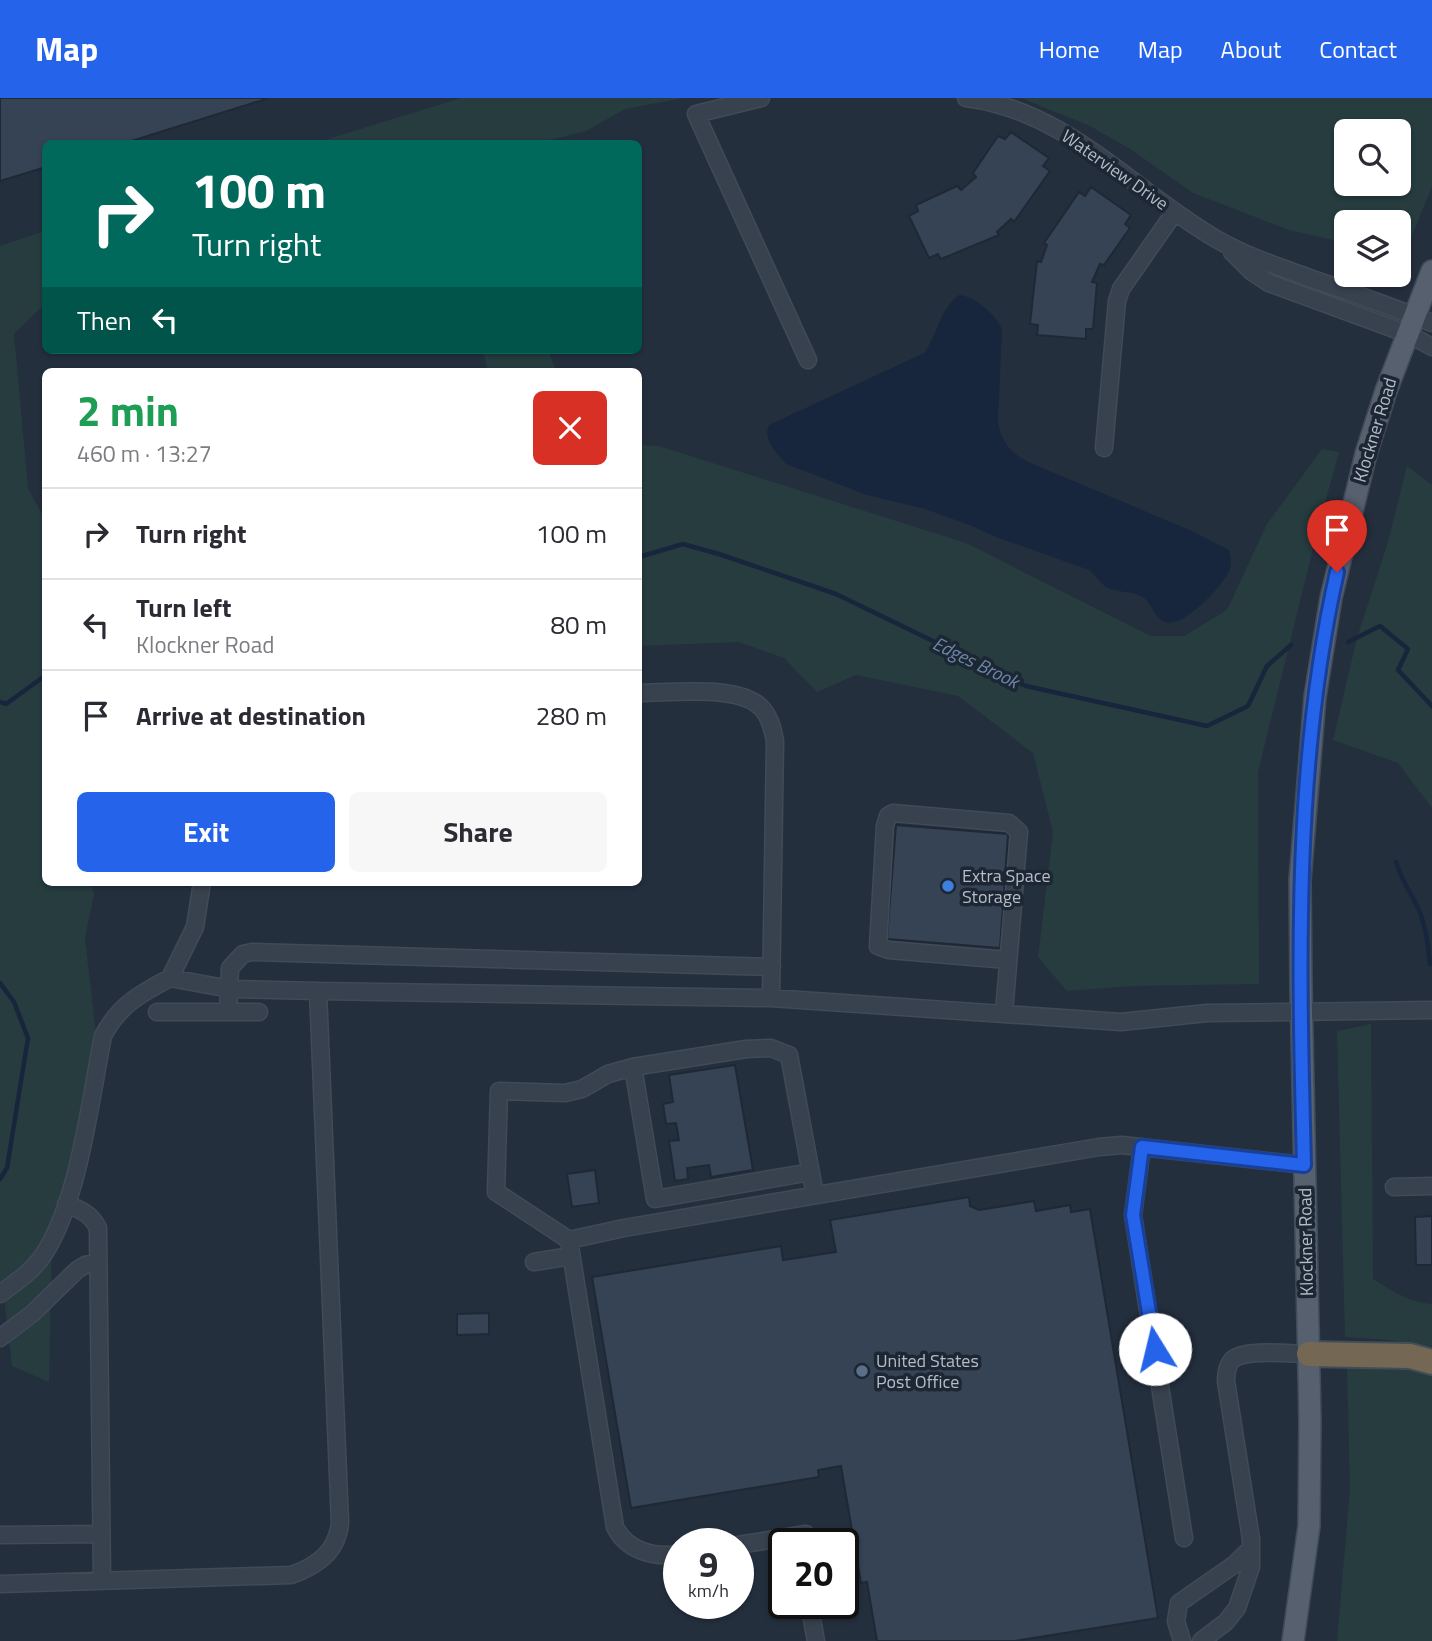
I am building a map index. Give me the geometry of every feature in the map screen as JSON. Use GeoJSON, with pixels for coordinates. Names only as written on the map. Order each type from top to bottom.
{"type":"FeatureCollection","features":[{"type":"Feature","properties":{"kind":"highway"},"geometry":{"type":"LineString","coordinates":[[1309,1354],[1410,1356],[1432,1362]]}},
{"type":"Feature","properties":{"kind":"main road","name":"Klockner Road"},"geometry":{"type":"LineString","coordinates":[[1293,1641],[1309,1527],[1309,1354],[1301,1013],[1300,880],[1303,825],[1321,650],[1349,518],[1366,454],[1418,325],[1432,271]]}},
{"type":"Feature","properties":{"kind":"street"},"geometry":{"type":"LineString","coordinates":[[761,98],[696,114],[808,360]]}},
{"type":"Feature","properties":{"kind":"street","name":"Waterview Drive"},"geometry":{"type":"LineString","coordinates":[[966,98],[992,101],[1016,109],[1059,130],[1095,152],[1174,213],[1220,241],[1251,271],[1269,283],[1418,325],[1432,348]]}},
{"type":"Feature","properties":{"kind":"street"},"geometry":{"type":"LineString","coordinates":[[1104,448],[1117,300],[1121,289],[1174,213]]}},
{"type":"Feature","properties":{"kind":"street"},"geometry":{"type":"LineString","coordinates":[[642,693],[726,693],[751,698],[764,709],[771,723],[775,741],[771,998]]}},
{"type":"Feature","properties":{"kind":"street"},"geometry":{"type":"LineString","coordinates":[[1004,1013],[1020,837],[1016,827],[1009,823],[893,813],[888,816],[885,826],[878,946],[882,949],[1008,960]]}},
{"type":"Feature","properties":{"kind":"street"},"geometry":{"type":"LineString","coordinates":[[0,1294],[25,1275],[42,1256],[59,1227],[81,1150],[103,1036],[111,1020],[123,1006],[170,978],[195,927],[201,886]]}},
{"type":"Feature","properties":{"kind":"street"},"geometry":{"type":"LineString","coordinates":[[228,1012],[230,968],[243,954],[252,952],[772,967]]}},
{"type":"Feature","properties":{"kind":"street"},"geometry":{"type":"LineString","coordinates":[[170,978],[230,989],[771,998],[1121,1021],[1207,1013],[1432,1010]]}},
{"type":"Feature","properties":{"kind":"street"},"geometry":{"type":"LineString","coordinates":[[0,1584],[291,1575],[317,1564],[339,1537],[318,991]]}},
{"type":"Feature","properties":{"kind":"street"},"geometry":{"type":"LineString","coordinates":[[157,1012],[258,1012]]}},
{"type":"Feature","properties":{"kind":"street"},"geometry":{"type":"LineString","coordinates":[[663,1554],[639,1550],[619,1536],[615,1527],[570,1248],[496,1192],[499,1090],[565,1093],[582,1088],[608,1074],[633,1067],[746,1049],[771,1048],[789,1055],[815,1195]]}},
{"type":"Feature","properties":{"kind":"street"},"geometry":{"type":"LineString","coordinates":[[633,1067],[655,1199],[811,1172]]}},
{"type":"Feature","properties":{"kind":"street"},"geometry":{"type":"LineString","coordinates":[[534,1262],[570,1248],[815,1195],[1099,1147],[1122,1145],[1304,1165]]}},
{"type":"Feature","properties":{"kind":"street"},"geometry":{"type":"LineString","coordinates":[[1142,1147],[1133,1215],[1184,1538]]}},
{"type":"Feature","properties":{"kind":"street"},"geometry":{"type":"LineString","coordinates":[[1394,1186],[1432,1186]]}},
{"type":"Feature","properties":{"kind":"street"},"geometry":{"type":"LineString","coordinates":[[66,1204],[83,1210],[92,1217],[98,1228],[102,1581]]}},
{"type":"Feature","properties":{"kind":"street"},"geometry":{"type":"LineString","coordinates":[[0,1338],[33,1314],[77,1270],[98,1262]]}},
{"type":"Feature","properties":{"kind":"street"},"geometry":{"type":"LineString","coordinates":[[1201,1641],[1226,1622],[1237,1608],[1251,1567],[1251,1548],[1226,1381],[1227,1369],[1232,1360],[1243,1355],[1309,1354]]}},
{"type":"Feature","properties":{"kind":"street"},"geometry":{"type":"LineString","coordinates":[[0,1535],[101,1534]]}},
{"type":"Feature","properties":{"kind":"street"},"geometry":{"type":"LineString","coordinates":[[1182,1641],[1176,1621],[1179,1603],[1235,1564],[1251,1548]]}},
{"type":"Feature","properties":{"kind":"street"},"geometry":{"type":"LineString","coordinates":[[812,1619],[816,1641]]}},
{"type":"Feature","properties":{"kind":"green space"},"geometry":{"type":"Polygon","coordinates":[[[461,98],[684,98],[625,109],[586,131],[551,140],[325,140],[461,98]]]}},
{"type":"Feature","properties":{"kind":"green space"},"geometry":{"type":"Polygon","coordinates":[[[1021,98],[1432,98],[1432,187],[1411,238],[1411,210],[1334,210],[1334,240],[1289,230],[1193,193],[1130,149],[1090,126],[1021,98]]]}},
{"type":"Feature","properties":{"kind":"green space"},"geometry":{"type":"Polygon","coordinates":[[[42,232],[42,307],[14,334],[28,488],[42,514],[42,886],[91,886],[94,894],[85,938],[99,1060],[52,1239],[49,1382],[12,1366],[3,1288],[0,1288],[0,246],[42,232]]]}},
{"type":"Feature","properties":{"kind":"green space"},"geometry":{"type":"Polygon","coordinates":[[[484,354],[550,354],[555,368],[487,368],[484,354]]]}},
{"type":"Feature","properties":{"kind":"green space"},"geometry":{"type":"Polygon","coordinates":[[[642,445],[659,446],[966,543],[1151,636],[1184,636],[1227,610],[1267,524],[1322,449],[1339,452],[1258,772],[1259,984],[1132,986],[1067,991],[1038,957],[1053,832],[1033,753],[958,696],[856,675],[817,692],[784,658],[739,642],[642,646],[642,445]]]}},
{"type":"Feature","properties":{"kind":"green space"},"geometry":{"type":"Polygon","coordinates":[[[1407,466],[1432,485],[1432,808],[1398,763],[1333,740],[1357,638],[1388,542],[1407,466]]]}},
{"type":"Feature","properties":{"kind":"green space"},"geometry":{"type":"Polygon","coordinates":[[[1371,1024],[1373,1279],[1408,1299],[1432,1304],[1432,1347],[1345,1337],[1337,1031],[1371,1024]]]}},
{"type":"Feature","properties":{"kind":"green space"},"geometry":{"type":"Polygon","coordinates":[[[1347,1366],[1420,1367],[1432,1373],[1432,1641],[1337,1641],[1350,1489],[1347,1366]]]}},
{"type":"Feature","properties":{"kind":"water"},"geometry":{"type":"Polygon","coordinates":[[[959,295],[984,307],[1002,329],[998,422],[1005,443],[1014,453],[1033,464],[1192,531],[1229,550],[1231,566],[1225,578],[1211,596],[1191,613],[1181,619],[1165,622],[1158,618],[1144,598],[1108,588],[1089,570],[925,509],[867,495],[786,464],[775,451],[767,436],[769,425],[924,353],[947,308],[959,295]]]}},
{"type":"Feature","properties":{"kind":"building"},"geometry":{"type":"Polygon","coordinates":[[[0,98],[269,98],[135,140],[42,140],[42,168],[0,181],[0,98]]]}},
{"type":"Feature","properties":{"kind":"building"},"geometry":{"type":"Polygon","coordinates":[[[1011,132],[1049,158],[1043,166],[1050,171],[1014,222],[1011,219],[997,232],[999,235],[941,259],[938,254],[929,258],[909,216],[918,211],[916,205],[957,186],[961,190],[976,177],[973,173],[998,136],[1005,139],[1011,132]]]}},
{"type":"Feature","properties":{"kind":"building"},"geometry":{"type":"Polygon","coordinates":[[[1091,187],[1131,215],[1125,224],[1130,228],[1104,265],[1100,264],[1092,282],[1097,283],[1093,329],[1086,329],[1086,339],[1037,335],[1038,325],[1030,324],[1037,261],[1041,262],[1047,245],[1044,243],[1079,192],[1085,196],[1091,187]]]}},
{"type":"Feature","properties":{"kind":"building","name":"Extra Space Storage"},"geometry":{"type":"Polygon","coordinates":[[[896,825],[1008,834],[1000,948],[887,939],[896,825]]]}},
{"type":"Feature","properties":{"kind":"building"},"geometry":{"type":"Polygon","coordinates":[[[735,1065],[753,1170],[711,1177],[709,1165],[687,1168],[688,1179],[675,1181],[669,1141],[679,1140],[676,1123],[666,1124],[663,1104],[673,1102],[669,1075],[735,1065]]]}},
{"type":"Feature","properties":{"kind":"building"},"geometry":{"type":"Polygon","coordinates":[[[595,1170],[599,1203],[572,1207],[567,1174],[595,1170]]]}},
{"type":"Feature","properties":{"kind":"building","name":"United States Post Office"},"geometry":{"type":"Polygon","coordinates":[[[969,1197],[970,1206],[979,1210],[1034,1201],[1036,1211],[1070,1205],[1071,1212],[1090,1209],[1158,1618],[1015,1641],[877,1641],[867,1582],[861,1583],[859,1571],[859,1528],[852,1528],[841,1466],[818,1470],[819,1477],[631,1508],[592,1277],[781,1246],[783,1260],[836,1252],[830,1220],[969,1197]]]}},
{"type":"Feature","properties":{"kind":"building"},"geometry":{"type":"Polygon","coordinates":[[[1432,1216],[1432,1265],[1416,1265],[1415,1217],[1432,1216]]]}},
{"type":"Feature","properties":{"kind":"building"},"geometry":{"type":"Polygon","coordinates":[[[489,1313],[489,1334],[457,1335],[457,1314],[489,1313]]]}},
{"type":"Feature","properties":{"kind":"waterway","name":"Edges Brook"},"geometry":{"type":"LineString","coordinates":[[642,556],[683,544],[722,555],[836,594],[1026,686],[1207,726],[1248,706],[1267,666],[1291,645]]}},
{"type":"Feature","properties":{"kind":"waterway","name":"Edges Brook"},"geometry":{"type":"LineString","coordinates":[[1348,642],[1380,626],[1408,649],[1398,670],[1432,706]]}},
{"type":"Feature","properties":{"kind":"waterway","name":"Edges Brook"},"geometry":{"type":"LineString","coordinates":[[0,702],[6,704],[42,678]]}},
{"type":"Feature","properties":{"kind":"waterway"},"geometry":{"type":"LineString","coordinates":[[1396,862],[1421,915],[1430,964]]}},
{"type":"Feature","properties":{"kind":"waterway"},"geometry":{"type":"LineString","coordinates":[[0,983],[14,1002],[28,1038],[7,1168],[0,1179]]}},
{"type":"Feature","properties":{"kind":"place","name":"Extra Space Storage"},"geometry":{"type":"Point","coordinates":[948,886]}},
{"type":"Feature","properties":{"kind":"place","name":"United States Post Office"},"geometry":{"type":"Point","coordinates":[862,1371]}},
{"type":"Feature","properties":{"kind":"route"},"geometry":{"type":"LineString","coordinates":[[1155,1349],[1133,1215],[1142,1147],[1304,1165],[1300,989],[1303,825],[1321,650],[1337,572]]}}]}
